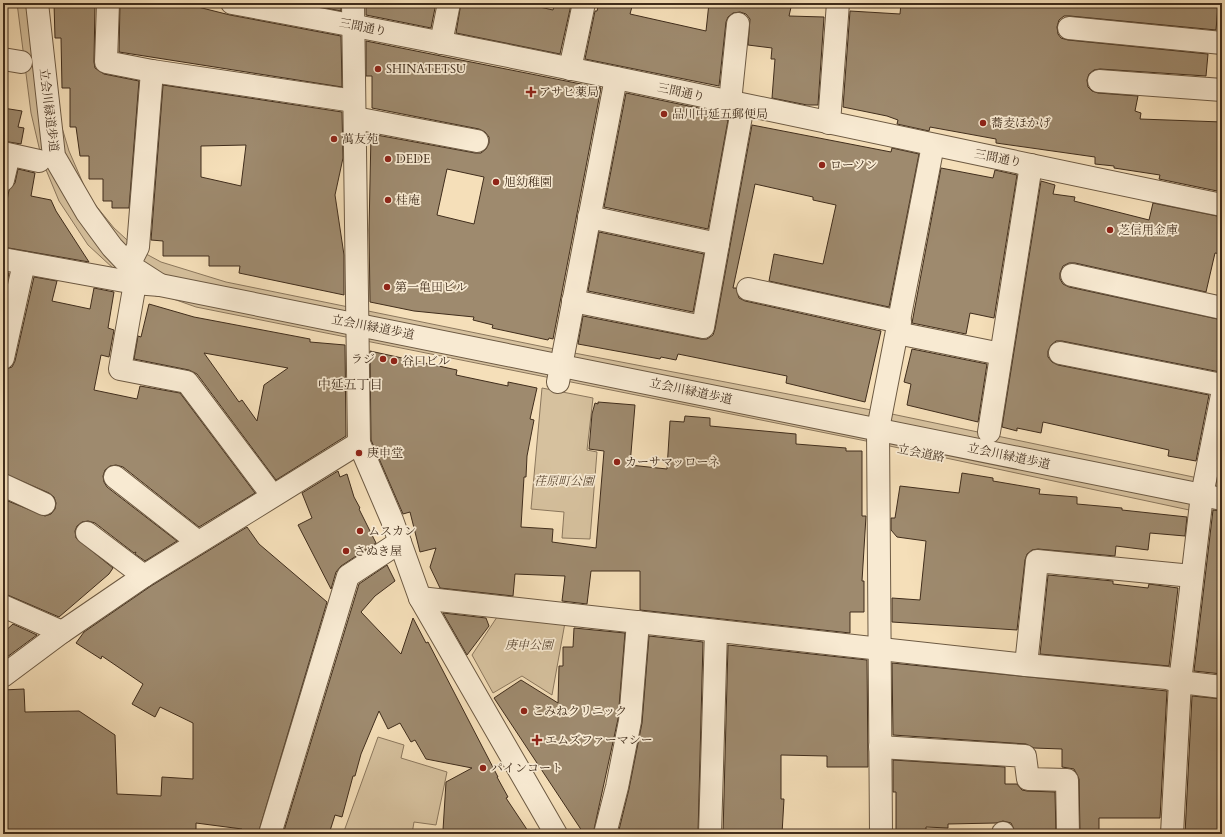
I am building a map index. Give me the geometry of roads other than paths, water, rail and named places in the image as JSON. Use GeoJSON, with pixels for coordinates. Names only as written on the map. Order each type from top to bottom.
{"type":"FeatureCollection","features":[{"type":"Feature","properties":{"kind":"street","name":"立会川緑道歩道"},"geometry":{"type":"LineString","coordinates":[[37,3],[54,156],[86,213],[112,247],[160,285],[357,324],[559,374],[878,437],[1212,497]]}},
{"type":"Feature","properties":{"kind":"street"},"geometry":{"type":"LineString","coordinates":[[108,3],[106,62],[355,110],[477,141]]}},
{"type":"Feature","properties":{"kind":"street","name":"三間通り"},"geometry":{"type":"LineString","coordinates":[[232,3],[353,25],[616,78],[1222,205]]}},
{"type":"Feature","properties":{"kind":"street"},"geometry":{"type":"LineString","coordinates":[[353,3],[359,443],[400,542],[420,598],[556,834]]}},
{"type":"Feature","properties":{"kind":"street"},"geometry":{"type":"LineString","coordinates":[[441,43],[449,3]]}},
{"type":"Feature","properties":{"kind":"street"},"geometry":{"type":"LineString","coordinates":[[570,69],[584,3]]}},
{"type":"Feature","properties":{"kind":"street"},"geometry":{"type":"LineString","coordinates":[[829,123],[838,3]]}},
{"type":"Feature","properties":{"kind":"street"},"geometry":{"type":"LineString","coordinates":[[573,301],[703,327],[718,244],[737,103],[738,24]]}},
{"type":"Feature","properties":{"kind":"street"},"geometry":{"type":"LineString","coordinates":[[1069,28],[1222,43]]}},
{"type":"Feature","properties":{"kind":"street"},"geometry":{"type":"LineString","coordinates":[[152,71],[134,265],[120,369],[187,382],[272,495]]}},
{"type":"Feature","properties":{"kind":"street"},"geometry":{"type":"LineString","coordinates":[[559,374],[616,78]]}},
{"type":"Feature","properties":{"kind":"street"},"geometry":{"type":"LineString","coordinates":[[1098,81],[1222,90]]}},
{"type":"Feature","properties":{"kind":"street"},"geometry":{"type":"LineString","coordinates":[[881,834],[878,437],[933,145]]}},
{"type":"Feature","properties":{"kind":"street"},"geometry":{"type":"LineString","coordinates":[[3,180],[6,154],[39,161]]}},
{"type":"Feature","properties":{"kind":"street"},"geometry":{"type":"LineString","coordinates":[[989,432],[1031,165]]}},
{"type":"Feature","properties":{"kind":"street"},"geometry":{"type":"LineString","coordinates":[[589,217],[718,244]]}},
{"type":"Feature","properties":{"kind":"street"},"geometry":{"type":"LineString","coordinates":[[3,259],[24,263],[134,265]]}},
{"type":"Feature","properties":{"kind":"street"},"geometry":{"type":"LineString","coordinates":[[3,358],[24,263]]}},
{"type":"Feature","properties":{"kind":"street"},"geometry":{"type":"LineString","coordinates":[[1072,275],[1222,308]]}},
{"type":"Feature","properties":{"kind":"street"},"geometry":{"type":"LineString","coordinates":[[748,290],[1001,354]]}},
{"type":"Feature","properties":{"kind":"street"},"geometry":{"type":"LineString","coordinates":[[1060,353],[1222,386]]}},
{"type":"Feature","properties":{"kind":"street"},"geometry":{"type":"LineString","coordinates":[[1172,834],[1180,682],[1192,576],[1212,497],[1222,395]]}},
{"type":"Feature","properties":{"kind":"street","name":"立会道路"},"geometry":{"type":"LineString","coordinates":[[878,437],[963,461]]}},
{"type":"Feature","properties":{"kind":"street"},"geometry":{"type":"LineString","coordinates":[[3,676],[62,632],[144,576],[272,495],[359,443]]}},
{"type":"Feature","properties":{"kind":"street"},"geometry":{"type":"LineString","coordinates":[[115,477],[198,542]]}},
{"type":"Feature","properties":{"kind":"street"},"geometry":{"type":"LineString","coordinates":[[5,490],[44,504]]}},
{"type":"Feature","properties":{"kind":"street"},"geometry":{"type":"LineString","coordinates":[[87,533],[144,576]]}},
{"type":"Feature","properties":{"kind":"street"},"geometry":{"type":"LineString","coordinates":[[270,834],[348,576],[400,542]]}},
{"type":"Feature","properties":{"kind":"street"},"geometry":{"type":"LineString","coordinates":[[1026,665],[1037,561],[1192,576]]}},
{"type":"Feature","properties":{"kind":"street"},"geometry":{"type":"LineString","coordinates":[[420,598],[1026,665],[1167,678],[1180,682],[1222,687]]}},
{"type":"Feature","properties":{"kind":"street"},"geometry":{"type":"LineString","coordinates":[[3,606],[62,632]]}},
{"type":"Feature","properties":{"kind":"street"},"geometry":{"type":"LineString","coordinates":[[605,834],[617,787],[630,721],[638,622]]}},
{"type":"Feature","properties":{"kind":"street"},"geometry":{"type":"LineString","coordinates":[[710,834],[716,631]]}},
{"type":"Feature","properties":{"kind":"street"},"geometry":{"type":"LineString","coordinates":[[880,747],[1025,756],[1028,779],[1067,780],[1068,834]]}},
{"type":"Feature","properties":{"kind":"place","name":"SHINATETSU"},"geometry":{"type":"Point","coordinates":[378,69]}},
{"type":"Feature","properties":{"kind":"place","name":"アサヒ薬局"},"geometry":{"type":"Point","coordinates":[531,92]}},
{"type":"Feature","properties":{"kind":"place","name":"品川中延五郵便局"},"geometry":{"type":"Point","coordinates":[664,114]}},
{"type":"Feature","properties":{"kind":"place","name":"蕎麦ほかげ"},"geometry":{"type":"Point","coordinates":[983,123]}},
{"type":"Feature","properties":{"kind":"place","name":"萬友苑"},"geometry":{"type":"Point","coordinates":[334,139]}},
{"type":"Feature","properties":{"kind":"place","name":"DEDE"},"geometry":{"type":"Point","coordinates":[388,159]}},
{"type":"Feature","properties":{"kind":"place","name":"ローソン"},"geometry":{"type":"Point","coordinates":[822,165]}},
{"type":"Feature","properties":{"kind":"place","name":"旭幼稚園"},"geometry":{"type":"Point","coordinates":[496,182]}},
{"type":"Feature","properties":{"kind":"place","name":"桂庵"},"geometry":{"type":"Point","coordinates":[388,200]}},
{"type":"Feature","properties":{"kind":"place","name":"芝信用金庫"},"geometry":{"type":"Point","coordinates":[1110,230]}},
{"type":"Feature","properties":{"kind":"place","name":"第一亀田ビル"},"geometry":{"type":"Point","coordinates":[387,287]}},
{"type":"Feature","properties":{"kind":"place","name":"ラジ"},"geometry":{"type":"Point","coordinates":[383,359]}},
{"type":"Feature","properties":{"kind":"place","name":"谷口ビル"},"geometry":{"type":"Point","coordinates":[394,361]}},
{"type":"Feature","properties":{"kind":"place","name":"庚申堂"},"geometry":{"type":"Point","coordinates":[359,453]}},
{"type":"Feature","properties":{"kind":"place","name":"カーサマッローネ"},"geometry":{"type":"Point","coordinates":[617,462]}},
{"type":"Feature","properties":{"kind":"place","name":"ムスカン"},"geometry":{"type":"Point","coordinates":[360,531]}},
{"type":"Feature","properties":{"kind":"place","name":"さぬき屋"},"geometry":{"type":"Point","coordinates":[346,551]}},
{"type":"Feature","properties":{"kind":"place","name":"こみねクリニック"},"geometry":{"type":"Point","coordinates":[524,711]}},
{"type":"Feature","properties":{"kind":"place","name":"エムズファーマシー"},"geometry":{"type":"Point","coordinates":[537,740]}},
{"type":"Feature","properties":{"kind":"place","name":"パインコート"},"geometry":{"type":"Point","coordinates":[483,768]}},
{"type":"Feature","properties":{"kind":"district","name":"中延五丁目"},"geometry":{"type":"Point","coordinates":[350,385]}},
{"type":"Feature","properties":{"kind":"park label","name":"荏原町公園"},"geometry":{"type":"Point","coordinates":[564,481]}},
{"type":"Feature","properties":{"kind":"park label","name":"庚申公園"},"geometry":{"type":"Point","coordinates":[529,645]}}]}
